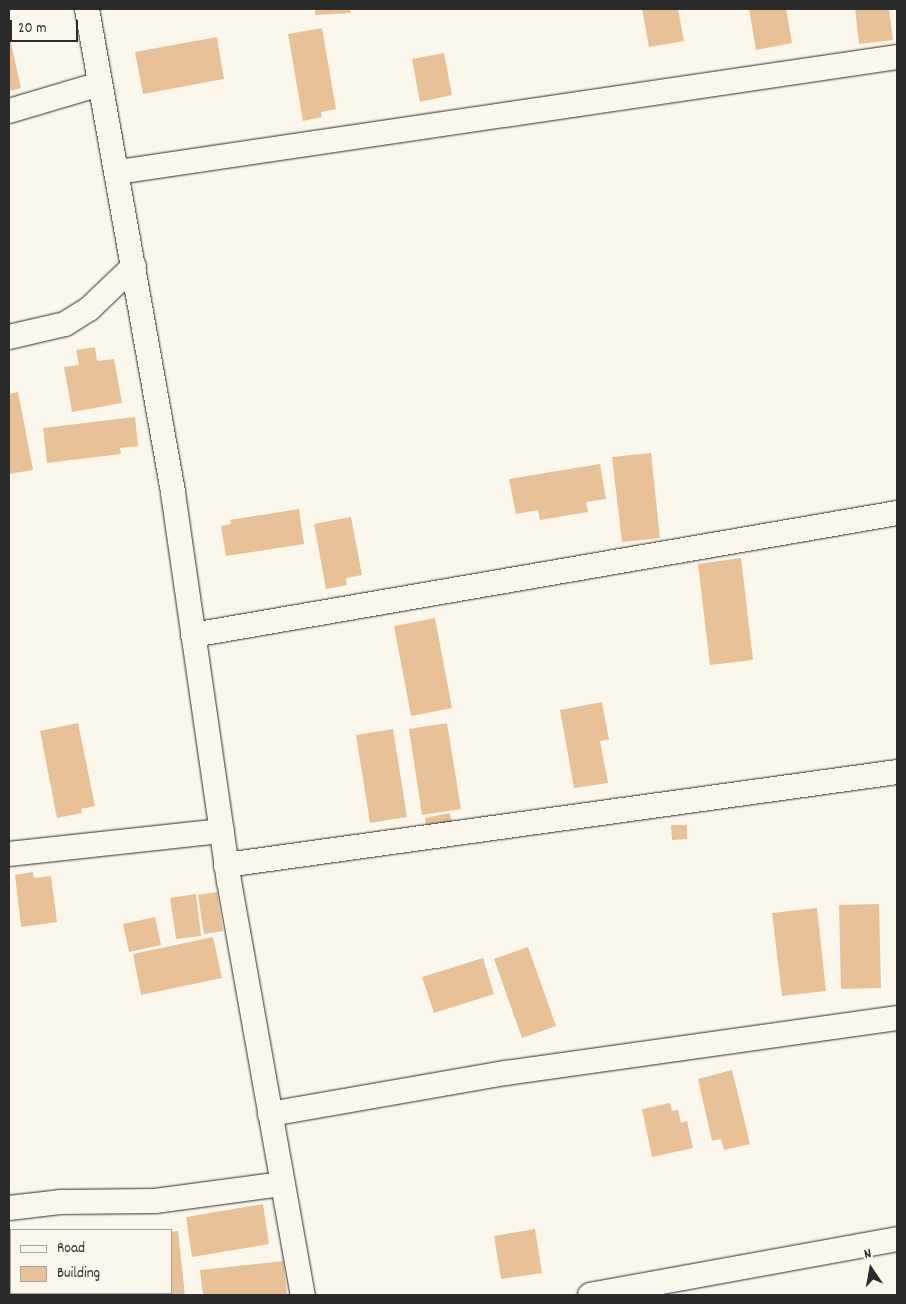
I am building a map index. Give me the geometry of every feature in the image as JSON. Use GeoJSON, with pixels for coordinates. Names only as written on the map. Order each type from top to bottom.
{"type":"FeatureCollection","features":[{"type":"Feature","properties":{"kind":"street"},"geometry":{"type":"LineString","coordinates":[[87,9],[134,266],[193,635],[226,865],[303,1295]]}},
{"type":"Feature","properties":{"kind":"street"},"geometry":{"type":"LineString","coordinates":[[118,172],[897,58]]}},
{"type":"Feature","properties":{"kind":"street"},"geometry":{"type":"LineString","coordinates":[[9,111],[100,84]]}},
{"type":"Feature","properties":{"kind":"street"},"geometry":{"type":"LineString","coordinates":[[9,337],[65,324],[89,309],[134,266]]}},
{"type":"Feature","properties":{"kind":"street"},"geometry":{"type":"LineString","coordinates":[[193,635],[897,513]]}},
{"type":"Feature","properties":{"kind":"street"},"geometry":{"type":"LineString","coordinates":[[226,865],[897,772]]}},
{"type":"Feature","properties":{"kind":"street"},"geometry":{"type":"LineString","coordinates":[[9,854],[222,831]]}},
{"type":"Feature","properties":{"kind":"street"},"geometry":{"type":"LineString","coordinates":[[270,1114],[506,1073],[897,1018]]}},
{"type":"Feature","properties":{"kind":"street"},"geometry":{"type":"LineString","coordinates":[[9,1208],[60,1202],[155,1201],[283,1184]]}},
{"type":"Feature","properties":{"kind":"street"},"geometry":{"type":"LineString","coordinates":[[590,1295],[897,1239]]}},
{"type":"Feature","properties":{"kind":"building"},"geometry":{"type":"Polygon","coordinates":[[[315,9],[350,9],[351,13],[315,15],[315,9]]]}},
{"type":"Feature","properties":{"kind":"building"},"geometry":{"type":"Polygon","coordinates":[[[642,9],[678,9],[684,41],[649,47],[642,9]]]}},
{"type":"Feature","properties":{"kind":"building"},"geometry":{"type":"Polygon","coordinates":[[[749,9],[786,9],[792,43],[756,50],[749,9]]]}},
{"type":"Feature","properties":{"kind":"building"},"geometry":{"type":"Polygon","coordinates":[[[855,9],[889,9],[893,40],[859,44],[855,9]]]}},
{"type":"Feature","properties":{"kind":"building"},"geometry":{"type":"Polygon","coordinates":[[[322,28],[336,109],[321,112],[322,117],[303,121],[288,34],[322,28]]]}},
{"type":"Feature","properties":{"kind":"building"},"geometry":{"type":"Polygon","coordinates":[[[9,34],[21,88],[9,91],[9,34]]]}},
{"type":"Feature","properties":{"kind":"building"},"geometry":{"type":"Polygon","coordinates":[[[217,37],[224,79],[143,94],[135,52],[217,37]]]}},
{"type":"Feature","properties":{"kind":"building"},"geometry":{"type":"Polygon","coordinates":[[[444,53],[452,95],[420,102],[412,59],[444,53]]]}},
{"type":"Feature","properties":{"kind":"building"},"geometry":{"type":"Polygon","coordinates":[[[95,347],[97,361],[114,359],[122,403],[72,412],[64,367],[79,365],[76,350],[95,347]]]}},
{"type":"Feature","properties":{"kind":"building"},"geometry":{"type":"Polygon","coordinates":[[[18,392],[33,470],[9,474],[9,394],[18,392]]]}},
{"type":"Feature","properties":{"kind":"building"},"geometry":{"type":"Polygon","coordinates":[[[135,417],[138,446],[120,448],[121,454],[47,463],[43,428],[135,417]]]}},
{"type":"Feature","properties":{"kind":"building"},"geometry":{"type":"Polygon","coordinates":[[[651,453],[660,538],[622,542],[612,457],[651,453]]]}},
{"type":"Feature","properties":{"kind":"building"},"geometry":{"type":"Polygon","coordinates":[[[600,464],[606,499],[586,502],[588,512],[540,520],[538,510],[516,514],[509,479],[600,464]]]}},
{"type":"Feature","properties":{"kind":"building"},"geometry":{"type":"Polygon","coordinates":[[[299,509],[304,544],[226,556],[221,526],[231,524],[230,520],[299,509]]]}},
{"type":"Feature","properties":{"kind":"building"},"geometry":{"type":"Polygon","coordinates":[[[351,517],[362,575],[346,578],[347,585],[326,589],[314,524],[351,517]]]}},
{"type":"Feature","properties":{"kind":"building"},"geometry":{"type":"Polygon","coordinates":[[[741,558],[753,660],[710,665],[698,564],[741,558]]]}},
{"type":"Feature","properties":{"kind":"building"},"geometry":{"type":"Polygon","coordinates":[[[435,618],[452,708],[411,716],[394,626],[435,618]]]}},
{"type":"Feature","properties":{"kind":"building"},"geometry":{"type":"Polygon","coordinates":[[[602,702],[609,740],[600,741],[608,783],[574,788],[560,710],[602,702]]]}},
{"type":"Feature","properties":{"kind":"building"},"geometry":{"type":"Polygon","coordinates":[[[78,723],[95,806],[81,809],[82,813],[57,818],[40,731],[78,723]]]}},
{"type":"Feature","properties":{"kind":"building"},"geometry":{"type":"Polygon","coordinates":[[[447,723],[461,809],[422,815],[409,729],[447,723]]]}},
{"type":"Feature","properties":{"kind":"building"},"geometry":{"type":"Polygon","coordinates":[[[393,729],[407,817],[370,823],[356,735],[393,729]]]}},
{"type":"Feature","properties":{"kind":"building"},"geometry":{"type":"Polygon","coordinates":[[[450,813],[452,827],[427,832],[425,818],[450,813]]]}},
{"type":"Feature","properties":{"kind":"building"},"geometry":{"type":"Polygon","coordinates":[[[671,825],[687,825],[687,839],[672,840],[671,825]]]}},
{"type":"Feature","properties":{"kind":"building"},"geometry":{"type":"Polygon","coordinates":[[[33,872],[34,878],[51,876],[57,922],[21,927],[15,875],[33,872]]]}},
{"type":"Feature","properties":{"kind":"building"},"geometry":{"type":"Polygon","coordinates":[[[217,892],[223,931],[204,934],[198,895],[217,892]]]}},
{"type":"Feature","properties":{"kind":"building"},"geometry":{"type":"Polygon","coordinates":[[[196,894],[201,936],[176,939],[170,898],[196,894]]]}},
{"type":"Feature","properties":{"kind":"building"},"geometry":{"type":"Polygon","coordinates":[[[879,904],[881,988],[841,989],[839,905],[879,904]]]}},
{"type":"Feature","properties":{"kind":"building"},"geometry":{"type":"Polygon","coordinates":[[[817,908],[826,991],[782,996],[772,913],[817,908]]]}},
{"type":"Feature","properties":{"kind":"building"},"geometry":{"type":"Polygon","coordinates":[[[155,917],[161,945],[129,952],[123,924],[155,917]]]}},
{"type":"Feature","properties":{"kind":"building"},"geometry":{"type":"Polygon","coordinates":[[[213,937],[222,978],[141,995],[133,954],[213,937]]]}},
{"type":"Feature","properties":{"kind":"building"},"geometry":{"type":"Polygon","coordinates":[[[528,947],[556,1026],[522,1038],[494,959],[528,947]]]}},
{"type":"Feature","properties":{"kind":"building"},"geometry":{"type":"Polygon","coordinates":[[[483,958],[494,994],[434,1013],[422,977],[483,958]]]}},
{"type":"Feature","properties":{"kind":"building"},"geometry":{"type":"Polygon","coordinates":[[[732,1070],[750,1144],[724,1150],[721,1139],[712,1141],[698,1079],[732,1070]]]}},
{"type":"Feature","properties":{"kind":"building"},"geometry":{"type":"Polygon","coordinates":[[[670,1103],[672,1111],[678,1110],[681,1123],[687,1121],[693,1148],[652,1157],[642,1109],[670,1103]]]}},
{"type":"Feature","properties":{"kind":"building"},"geometry":{"type":"Polygon","coordinates":[[[263,1204],[269,1244],[192,1257],[186,1217],[263,1204]]]}},
{"type":"Feature","properties":{"kind":"building"},"geometry":{"type":"Polygon","coordinates":[[[535,1229],[542,1273],[501,1279],[494,1236],[535,1229]]]}},
{"type":"Feature","properties":{"kind":"building"},"geometry":{"type":"Polygon","coordinates":[[[178,1231],[185,1295],[151,1295],[172,1294],[172,1232],[178,1231]]]}},
{"type":"Feature","properties":{"kind":"building"},"geometry":{"type":"Polygon","coordinates":[[[283,1261],[287,1295],[203,1295],[200,1270],[283,1261]]]}}]}
